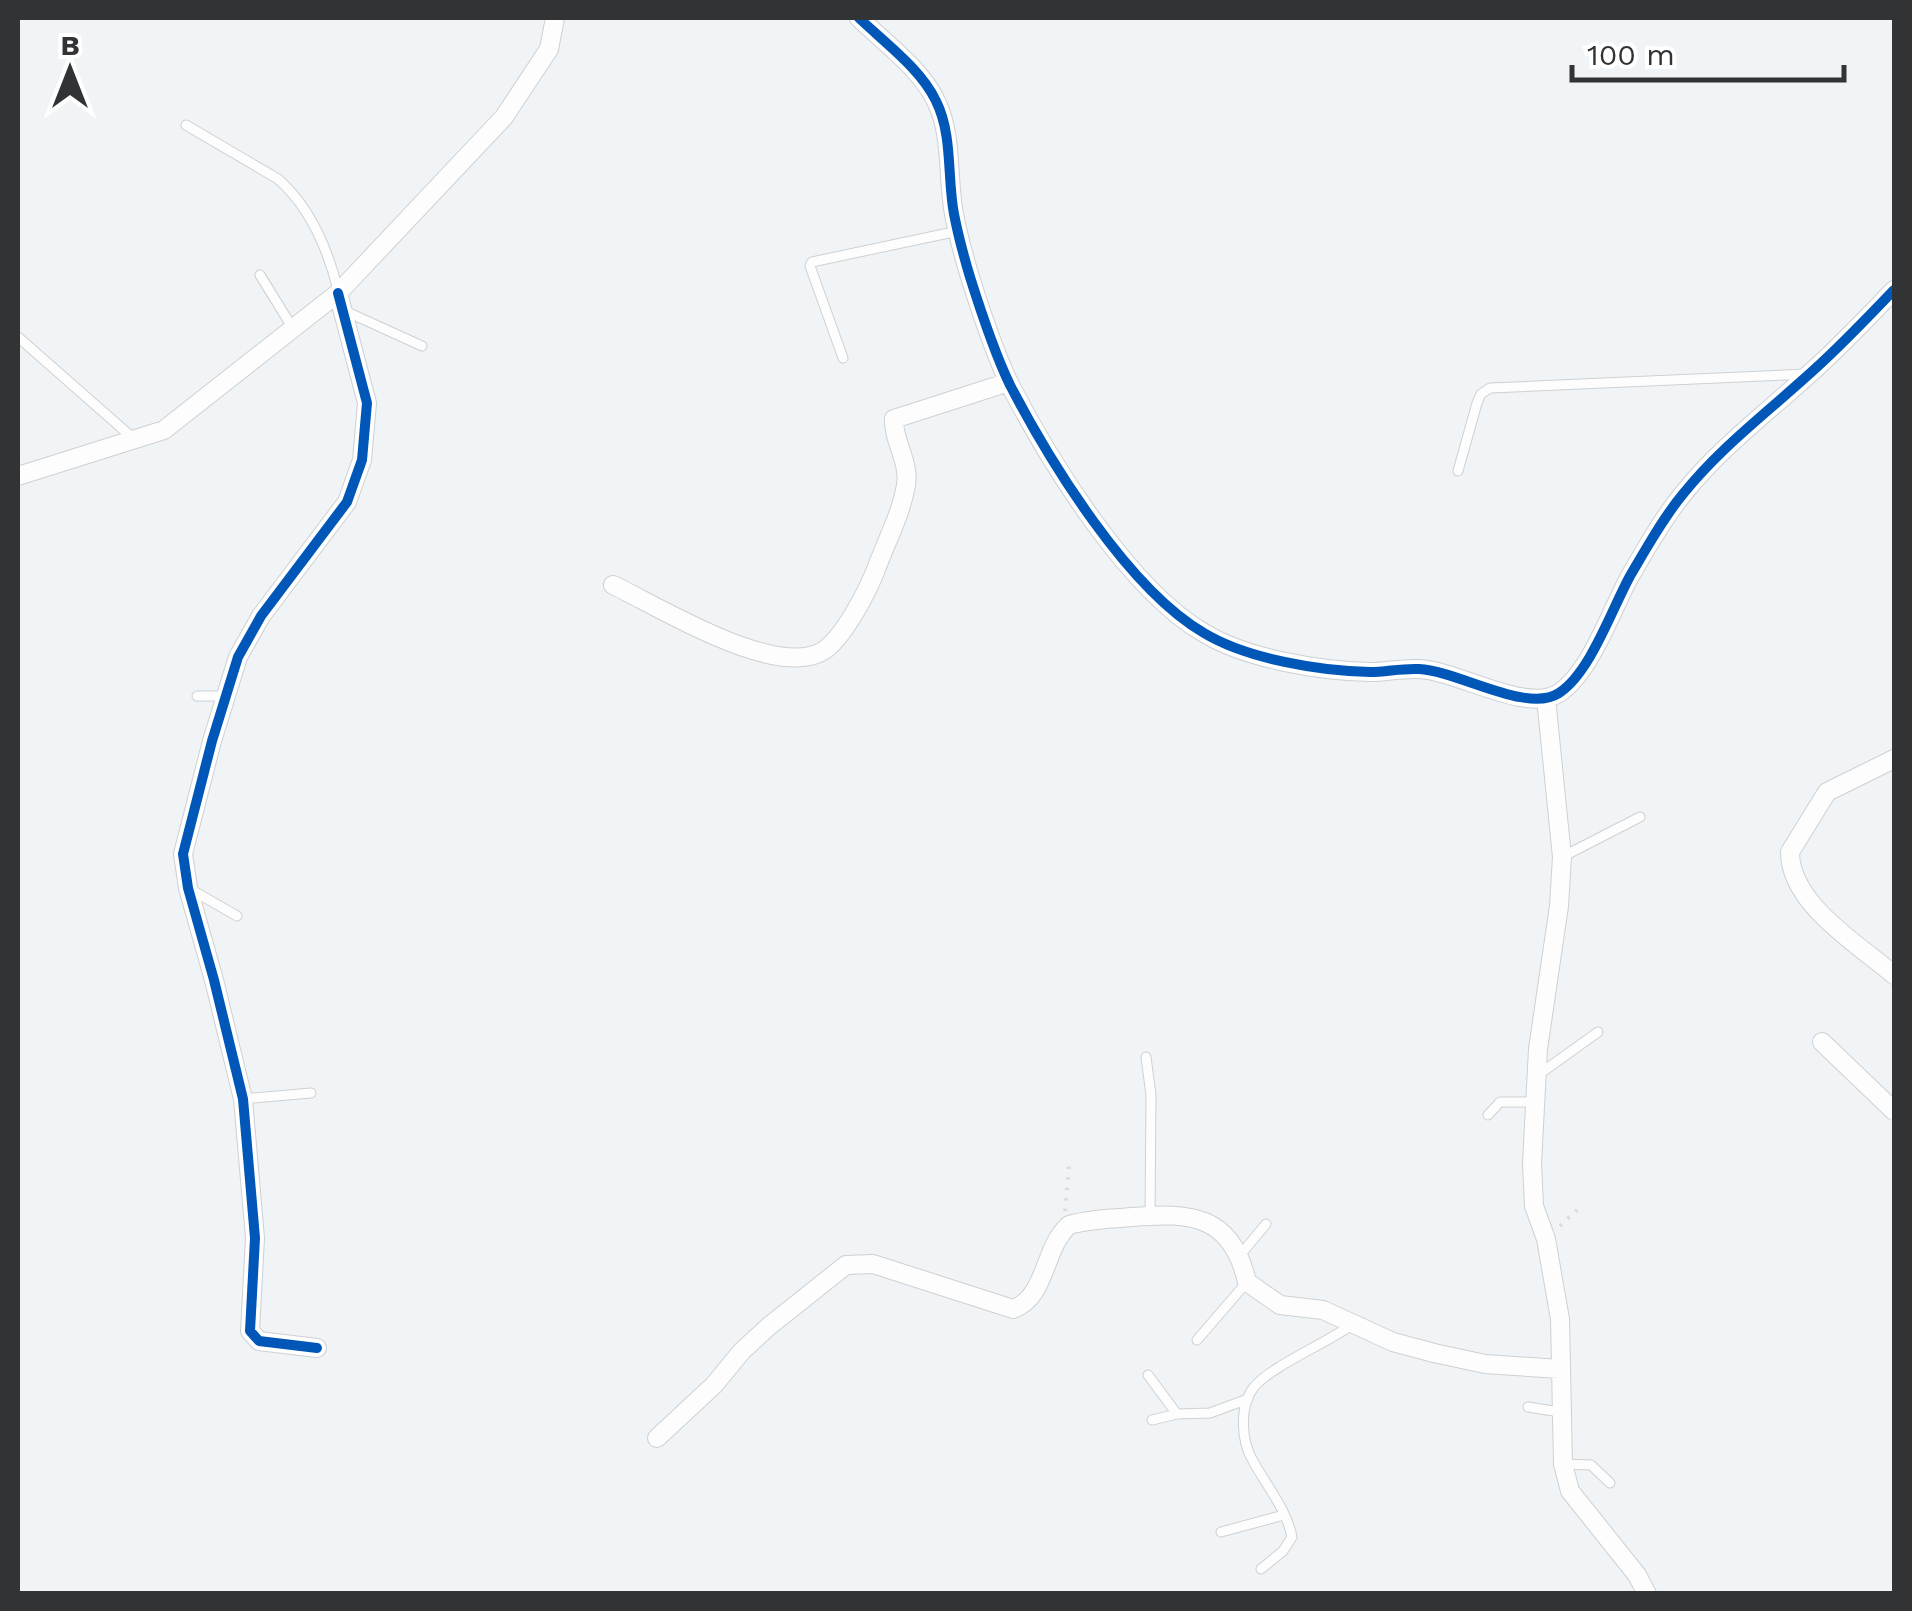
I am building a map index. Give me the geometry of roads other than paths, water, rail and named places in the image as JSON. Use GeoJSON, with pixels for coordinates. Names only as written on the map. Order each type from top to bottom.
{"type":"FeatureCollection","features":[{"type":"Feature","properties":{"kind":"street"},"geometry":{"type":"LineString","coordinates":[[18,476],[164,430],[292,326],[342,302],[504,117],[544,60],[556,18]]}},
{"type":"Feature","properties":{"kind":"street"},"geometry":{"type":"LineString","coordinates":[[859,18],[921,81],[936,102],[970,280],[1009,382],[1067,480],[1122,562],[1167,605],[1204,634],[1249,651],[1319,668],[1371,672],[1418,669],[1453,674],[1524,700],[1546,698],[1562,691],[1581,676],[1614,606],[1682,495],[1894,290]]}},
{"type":"Feature","properties":{"kind":"street"},"geometry":{"type":"LineString","coordinates":[[317,1348],[252,1337],[255,1238],[242,1100],[188,888],[184,854],[238,657],[262,616],[347,502],[362,460],[367,403],[342,302]]}},
{"type":"Feature","properties":{"kind":"street"},"geometry":{"type":"LineString","coordinates":[[613,584],[730,641],[771,656],[803,658],[826,648],[864,600],[903,496],[907,482],[894,418],[1009,382]]}},
{"type":"Feature","properties":{"kind":"street"},"geometry":{"type":"LineString","coordinates":[[1546,698],[1562,857],[1536,1077],[1532,1164],[1534,1206],[1546,1240],[1560,1319],[1563,1464],[1570,1491],[1637,1575],[1647,1594]]}},
{"type":"Feature","properties":{"kind":"street"},"geometry":{"type":"LineString","coordinates":[[1894,759],[1827,792],[1790,852],[1799,886],[1812,906],[1894,974]]}},
{"type":"Feature","properties":{"kind":"street"},"geometry":{"type":"LineString","coordinates":[[1822,1042],[1894,1110]]}},
{"type":"Feature","properties":{"kind":"street"},"geometry":{"type":"LineString","coordinates":[[656,1438],[714,1385],[768,1326],[846,1265],[873,1264],[1013,1308],[1032,1298],[1053,1245],[1068,1225],[1168,1213],[1210,1224],[1241,1254],[1247,1282],[1280,1305],[1323,1310],[1393,1342],[1451,1357],[1485,1364],[1559,1369]]}},
{"type":"Feature","properties":{"kind":"lane"},"geometry":{"type":"LineString","coordinates":[[186,125],[291,190],[330,256],[342,302],[422,346]]}},
{"type":"Feature","properties":{"kind":"lane"},"geometry":{"type":"LineString","coordinates":[[842,358],[810,266],[814,260],[958,231]]}},
{"type":"Feature","properties":{"kind":"lane"},"geometry":{"type":"LineString","coordinates":[[260,274],[292,326]]}},
{"type":"Feature","properties":{"kind":"lane"},"geometry":{"type":"LineString","coordinates":[[18,338],[136,441]]}},
{"type":"Feature","properties":{"kind":"lane"},"geometry":{"type":"LineString","coordinates":[[1458,471],[1481,394],[1490,388],[1810,374]]}},
{"type":"Feature","properties":{"kind":"lane"},"geometry":{"type":"LineString","coordinates":[[197,696],[225,696]]}},
{"type":"Feature","properties":{"kind":"lane"},"geometry":{"type":"LineString","coordinates":[[1562,857],[1640,817]]}},
{"type":"Feature","properties":{"kind":"lane"},"geometry":{"type":"LineString","coordinates":[[188,888],[237,916]]}},
{"type":"Feature","properties":{"kind":"lane"},"geometry":{"type":"LineString","coordinates":[[1536,1077],[1598,1032]]}},
{"type":"Feature","properties":{"kind":"lane"},"geometry":{"type":"LineString","coordinates":[[1146,1058],[1151,1095],[1150,1216]]}},
{"type":"Feature","properties":{"kind":"lane"},"geometry":{"type":"LineString","coordinates":[[242,1100],[311,1093]]}},
{"type":"Feature","properties":{"kind":"lane"},"geometry":{"type":"LineString","coordinates":[[1488,1115],[1500,1102],[1535,1102]]}},
{"type":"Feature","properties":{"kind":"lane"},"geometry":{"type":"LineString","coordinates":[[1241,1254],[1266,1224]]}},
{"type":"Feature","properties":{"kind":"lane"},"geometry":{"type":"LineString","coordinates":[[1196,1340],[1247,1282]]}},
{"type":"Feature","properties":{"kind":"lane"},"geometry":{"type":"LineString","coordinates":[[1261,1569],[1283,1551],[1292,1537],[1284,1515],[1248,1453],[1243,1427],[1248,1399],[1253,1388],[1270,1374],[1353,1324]]}},
{"type":"Feature","properties":{"kind":"lane"},"geometry":{"type":"LineString","coordinates":[[1148,1375],[1177,1414]]}},
{"type":"Feature","properties":{"kind":"lane"},"geometry":{"type":"LineString","coordinates":[[1152,1420],[1210,1412],[1248,1399]]}},
{"type":"Feature","properties":{"kind":"lane"},"geometry":{"type":"LineString","coordinates":[[1528,1407],[1560,1412]]}},
{"type":"Feature","properties":{"kind":"lane"},"geometry":{"type":"LineString","coordinates":[[1563,1464],[1590,1465],[1610,1484]]}},
{"type":"Feature","properties":{"kind":"lane"},"geometry":{"type":"LineString","coordinates":[[1221,1532],[1284,1515]]}}]}
